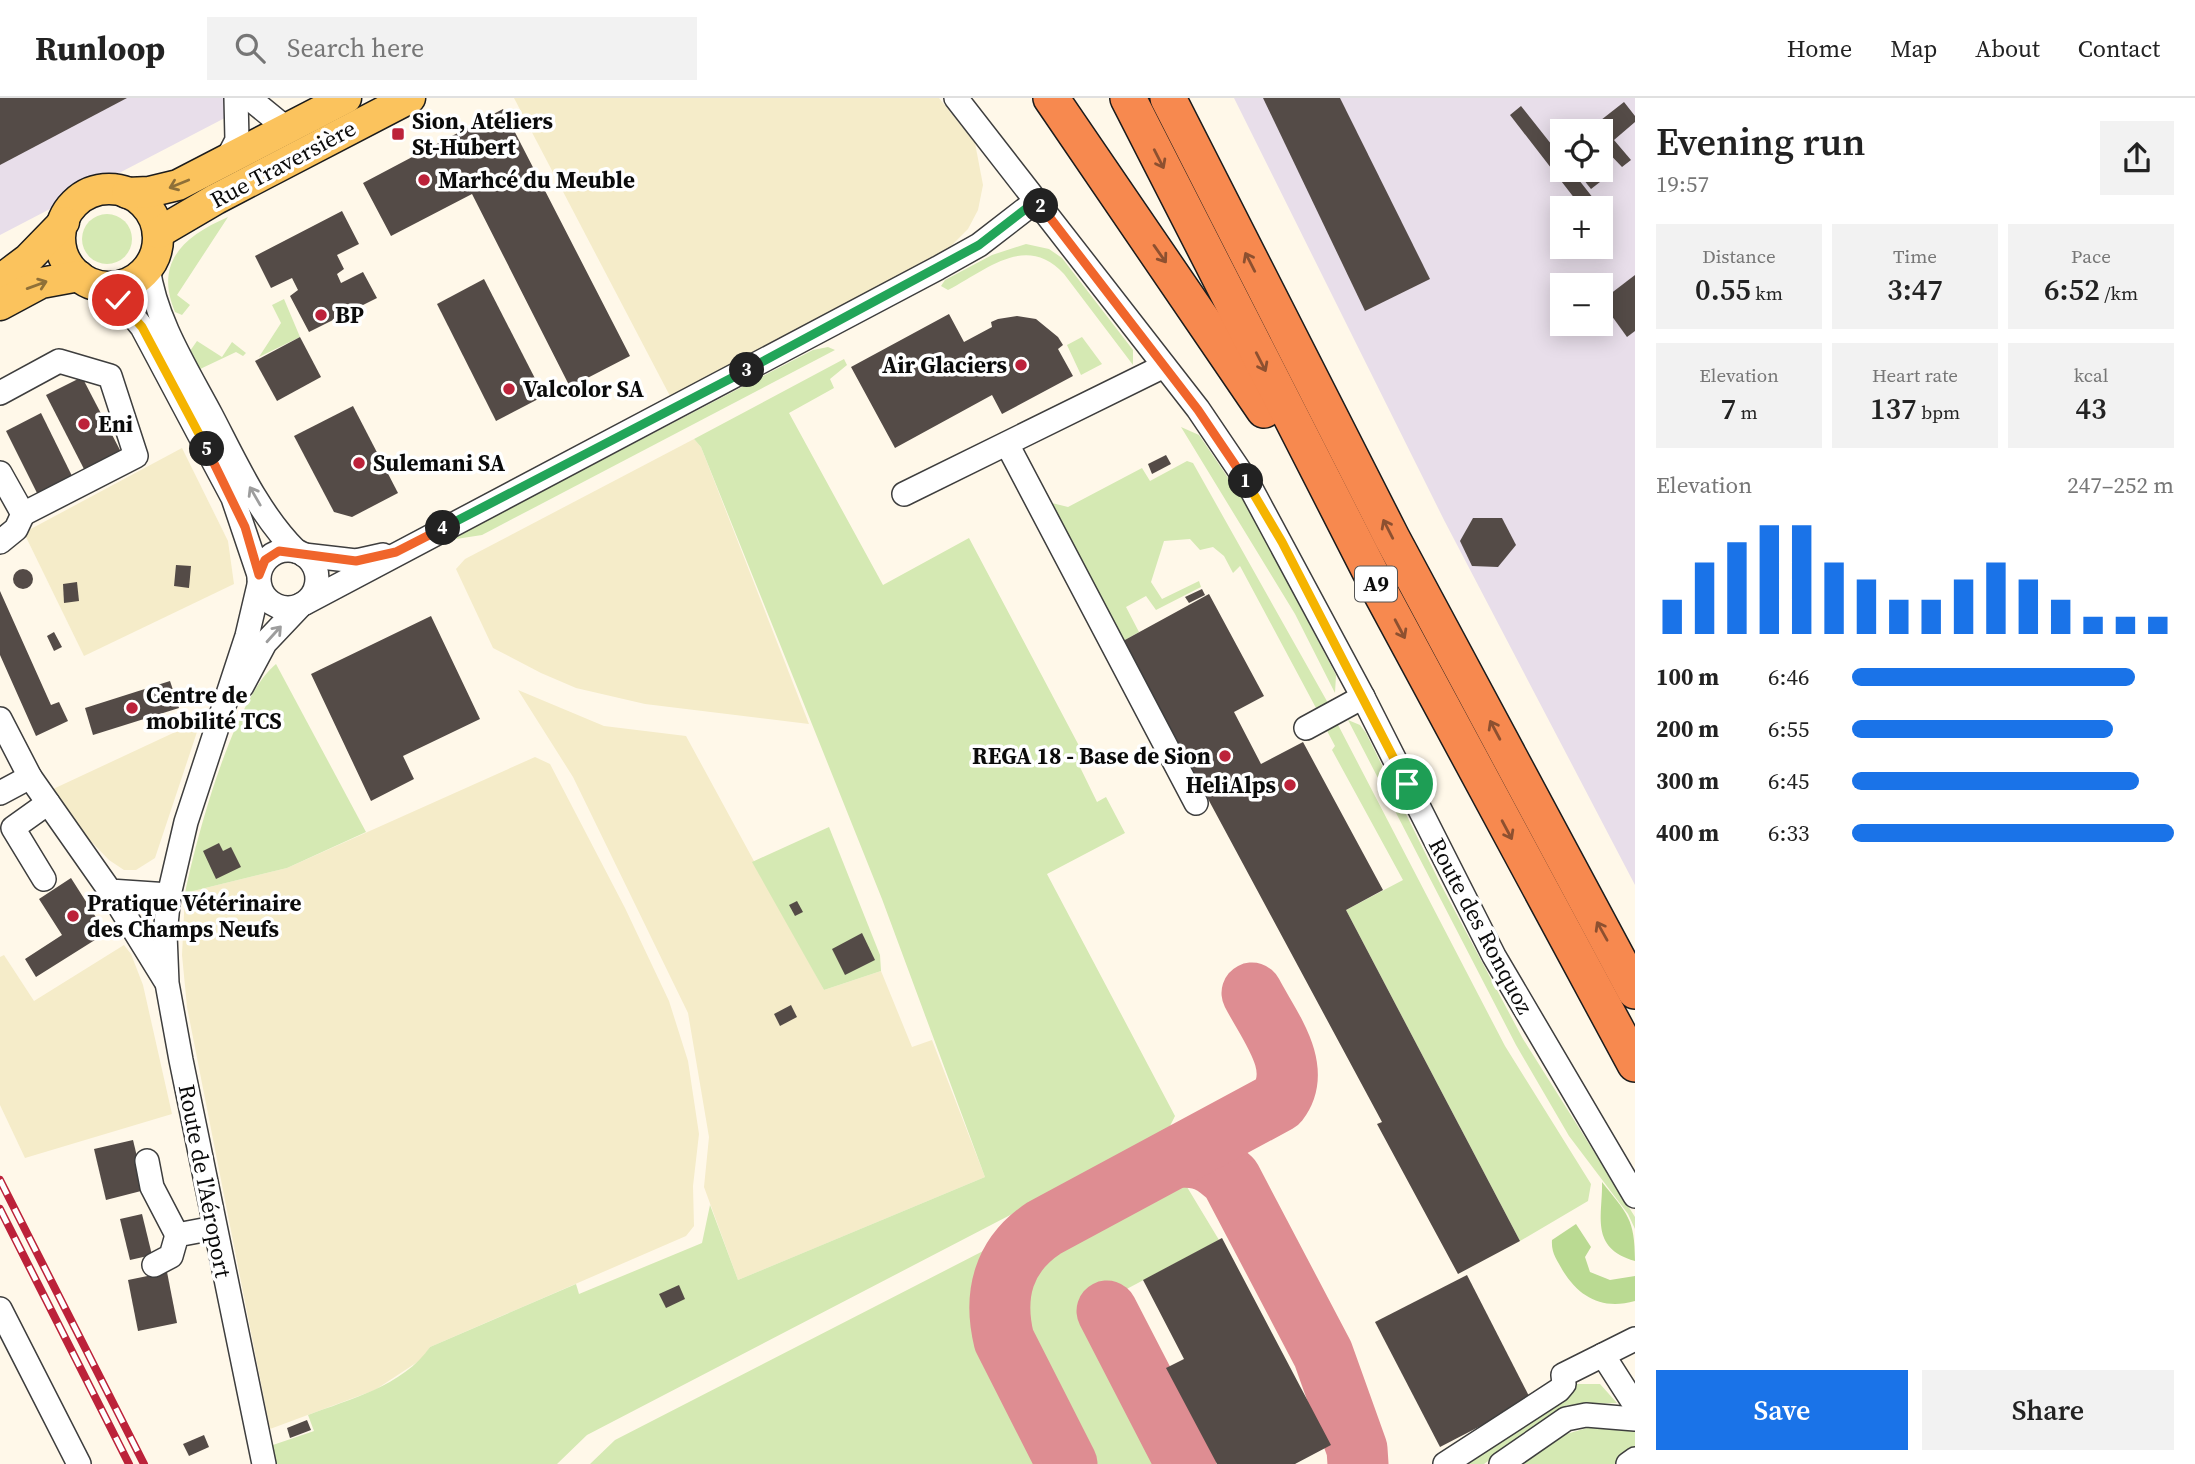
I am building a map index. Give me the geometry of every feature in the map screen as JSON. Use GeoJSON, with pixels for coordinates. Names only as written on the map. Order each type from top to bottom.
{"type":"FeatureCollection","features":[{"type":"Feature","properties":{"kind":"highway"},"geometry":{"type":"LineString","coordinates":[[1051,98],[1211,329],[1380,591]]}},
{"type":"Feature","properties":{"kind":"highway","name":"A9"},"geometry":{"type":"LineString","coordinates":[[1128,98],[1380,591],[1635,1065]]}},
{"type":"Feature","properties":{"kind":"highway","name":"A9"},"geometry":{"type":"LineString","coordinates":[[1168,98],[1399,550],[1635,991]]}},
{"type":"Feature","properties":{"kind":"main road","name":"Rue Traversière"},"geometry":{"type":"LineString","coordinates":[[127,193],[149,192],[178,185],[346,98]]}},
{"type":"Feature","properties":{"kind":"main road","name":"Rue Traversière"},"geometry":{"type":"LineString","coordinates":[[158,233],[216,199],[410,98]]}},
{"type":"Feature","properties":{"kind":"main road"},"geometry":{"type":"LineString","coordinates":[[0,280],[29,259],[64,222],[73,206],[86,195],[102,190],[127,193],[148,209],[158,233],[156,253],[137,279],[125,284],[89,281],[41,283],[0,305]]}},
{"type":"Feature","properties":{"kind":"main road"},"geometry":{"type":"LineString","coordinates":[[64,222],[61,237],[63,254],[89,281]]}},
{"type":"Feature","properties":{"kind":"street"},"geometry":{"type":"LineString","coordinates":[[226,160],[237,140],[236,98]]}},
{"type":"Feature","properties":{"kind":"street"},"geometry":{"type":"LineString","coordinates":[[249,98],[287,129]]}},
{"type":"Feature","properties":{"kind":"street","name":"Route des Ronquoz"},"geometry":{"type":"LineString","coordinates":[[956,98],[1164,366],[1248,483],[1363,697],[1494,956],[1635,1196]]}},
{"type":"Feature","properties":{"kind":"street","name":"Route de l'Aéroport"},"geometry":{"type":"LineString","coordinates":[[215,735],[265,643],[303,604],[396,552],[589,455],[938,268],[979,245],[1036,201]]}},
{"type":"Feature","properties":{"kind":"street"},"geometry":{"type":"LineString","coordinates":[[89,281],[124,305],[142,327],[233,498],[262,594],[276,605],[293,608],[303,604],[315,588],[315,570],[261,507],[181,359],[156,305],[148,267]]}},
{"type":"Feature","properties":{"kind":"street"},"geometry":{"type":"LineString","coordinates":[[0,393],[59,361],[110,376],[136,456],[23,514],[16,529],[0,542]]}},
{"type":"Feature","properties":{"kind":"street"},"geometry":{"type":"LineString","coordinates":[[904,494],[1164,366]]}},
{"type":"Feature","properties":{"kind":"street"},"geometry":{"type":"LineString","coordinates":[[1007,444],[1196,803]]}},
{"type":"Feature","properties":{"kind":"street"},"geometry":{"type":"LineString","coordinates":[[0,473],[23,514]]}},
{"type":"Feature","properties":{"kind":"street","name":"Route de l'Aéroport"},"geometry":{"type":"LineString","coordinates":[[300,553],[356,561],[396,552]]}},
{"type":"Feature","properties":{"kind":"street"},"geometry":{"type":"LineString","coordinates":[[259,580],[265,560],[272,555],[300,553]]}},
{"type":"Feature","properties":{"kind":"street","name":"Route de l'Aéroport"},"geometry":{"type":"LineString","coordinates":[[259,580],[247,636],[186,821],[169,895],[167,983],[214,1228],[264,1464]]}},
{"type":"Feature","properties":{"kind":"street"},"geometry":{"type":"LineString","coordinates":[[1306,727],[1363,697]]}},
{"type":"Feature","properties":{"kind":"street"},"geometry":{"type":"LineString","coordinates":[[0,719],[30,777],[110,891],[167,983]]}},
{"type":"Feature","properties":{"kind":"street"},"geometry":{"type":"LineString","coordinates":[[0,793],[30,777]]}},
{"type":"Feature","properties":{"kind":"street"},"geometry":{"type":"LineString","coordinates":[[44,879],[13,828],[48,803]]}},
{"type":"Feature","properties":{"kind":"street"},"geometry":{"type":"LineString","coordinates":[[110,891],[169,895]]}},
{"type":"Feature","properties":{"kind":"street"},"geometry":{"type":"LineString","coordinates":[[147,1161],[152,1187],[177,1235],[172,1256],[154,1265]]}},
{"type":"Feature","properties":{"kind":"street"},"geometry":{"type":"LineString","coordinates":[[177,1235],[214,1228]]}},
{"type":"Feature","properties":{"kind":"street"},"geometry":{"type":"LineString","coordinates":[[0,1310],[79,1464]]}},
{"type":"Feature","properties":{"kind":"street"},"geometry":{"type":"LineString","coordinates":[[1438,1463],[1559,1390],[1564,1384],[1563,1375],[1635,1339]]}},
{"type":"Feature","properties":{"kind":"street"},"geometry":{"type":"LineString","coordinates":[[1598,1357],[1635,1405]]}},
{"type":"Feature","properties":{"kind":"street"},"geometry":{"type":"LineString","coordinates":[[1501,1464],[1566,1419],[1586,1415],[1635,1419]]}},
{"type":"Feature","properties":{"kind":"street"},"geometry":{"type":"LineString","coordinates":[[1628,1464],[1635,1459]]}},
{"type":"Feature","properties":{"kind":"shaded area"},"geometry":{"type":"Polygon","coordinates":[[[0,98],[263,98],[0,235],[0,98]]]}},
{"type":"Feature","properties":{"kind":"shaded area"},"geometry":{"type":"Polygon","coordinates":[[[514,98],[939,98],[975,143],[983,185],[978,210],[968,229],[949,248],[670,396],[514,98]]]}},
{"type":"Feature","properties":{"kind":"shaded area"},"geometry":{"type":"Polygon","coordinates":[[[1234,98],[1635,98],[1635,885],[1444,520],[1234,98]]]}},
{"type":"Feature","properties":{"kind":"shaded area"},"geometry":{"type":"Polygon","coordinates":[[[694,439],[701,447],[809,724],[645,704],[576,688],[541,673],[493,648],[456,569],[465,559],[694,439]]]}},
{"type":"Feature","properties":{"kind":"shaded area"},"geometry":{"type":"Polygon","coordinates":[[[182,448],[228,541],[234,584],[84,656],[26,537],[27,531],[182,448]]]}},
{"type":"Feature","properties":{"kind":"shaded area"},"geometry":{"type":"Polygon","coordinates":[[[518,690],[604,726],[686,736],[824,990],[881,971],[912,1047],[932,1040],[985,1177],[738,1280],[704,1187],[709,1137],[688,1013],[573,777],[518,690]]]}},
{"type":"Feature","properties":{"kind":"shaded area"},"geometry":{"type":"Polygon","coordinates":[[[201,720],[155,858],[136,870],[124,870],[109,860],[81,831],[51,790],[201,720]]]}},
{"type":"Feature","properties":{"kind":"shaded area"},"geometry":{"type":"Polygon","coordinates":[[[535,757],[550,764],[625,908],[669,1001],[688,1061],[699,1134],[693,1186],[694,1226],[686,1236],[430,1347],[422,1359],[375,1390],[270,1429],[187,1007],[182,955],[185,893],[287,868],[535,757]]]}},
{"type":"Feature","properties":{"kind":"shaded area"},"geometry":{"type":"Polygon","coordinates":[[[124,945],[131,954],[143,985],[172,1114],[25,1158],[0,1105],[0,957],[4,955],[34,1001],[124,945]]]}},
{"type":"Feature","properties":{"kind":"green space"},"geometry":{"type":"Polygon","coordinates":[[[107,214],[124,222],[132,239],[124,256],[107,264],[90,256],[82,239],[90,222],[107,214]]]}},
{"type":"Feature","properties":{"kind":"green space"},"geometry":{"type":"Polygon","coordinates":[[[228,217],[177,295],[190,305],[182,315],[175,312],[169,294],[168,279],[177,253],[198,233],[228,217]]]}},
{"type":"Feature","properties":{"kind":"green space"},"geometry":{"type":"Polygon","coordinates":[[[1026,244],[1049,249],[1062,258],[1133,350],[1133,365],[1064,274],[1050,262],[1035,256],[1007,259],[948,290],[941,286],[945,280],[992,255],[1026,244]]]}},
{"type":"Feature","properties":{"kind":"green space"},"geometry":{"type":"Polygon","coordinates":[[[284,299],[300,337],[259,357],[281,323],[272,305],[284,299]]]}},
{"type":"Feature","properties":{"kind":"green space"},"geometry":{"type":"Polygon","coordinates":[[[1082,337],[1102,364],[1081,375],[1067,345],[1082,337]]]}},
{"type":"Feature","properties":{"kind":"green space"},"geometry":{"type":"Polygon","coordinates":[[[197,341],[222,357],[232,342],[246,353],[243,356],[236,352],[198,370],[190,351],[197,341]]]}},
{"type":"Feature","properties":{"kind":"green space"},"geometry":{"type":"Polygon","coordinates":[[[828,347],[835,350],[482,535],[456,539],[458,535],[813,350],[828,347]]]}},
{"type":"Feature","properties":{"kind":"green space"},"geometry":{"type":"Polygon","coordinates":[[[844,359],[847,365],[830,379],[834,388],[789,413],[883,585],[969,538],[1086,759],[1078,763],[1097,802],[1106,797],[1125,833],[1047,874],[1175,1116],[1169,1128],[1016,1212],[587,1435],[557,1464],[275,1464],[270,1446],[314,1431],[308,1415],[375,1390],[405,1372],[430,1347],[576,1284],[579,1294],[702,1243],[710,1205],[738,1280],[985,1177],[882,899],[701,447],[694,439],[844,359]]]}},
{"type":"Feature","properties":{"kind":"green space"},"geometry":{"type":"Polygon","coordinates":[[[1181,427],[1199,435],[1248,507],[1336,675],[1335,693],[1295,614],[1181,427]]]}},
{"type":"Feature","properties":{"kind":"green space"},"geometry":{"type":"Polygon","coordinates":[[[1187,461],[1193,463],[1328,703],[1316,708],[1240,566],[1233,573],[1224,556],[1213,547],[1200,550],[1190,539],[1164,541],[1151,582],[1162,599],[1199,581],[1201,587],[1156,610],[1146,596],[1126,607],[1139,632],[1123,641],[1048,502],[1068,507],[1142,468],[1150,481],[1187,461]]]}},
{"type":"Feature","properties":{"kind":"green space"},"geometry":{"type":"Polygon","coordinates":[[[276,664],[366,832],[287,868],[185,893],[208,805],[232,737],[260,681],[276,664]]]}},
{"type":"Feature","properties":{"kind":"green space"},"geometry":{"type":"Polygon","coordinates":[[[1348,720],[1360,725],[1366,733],[1440,883],[1523,1039],[1635,1217],[1635,1229],[1628,1214],[1569,1136],[1516,1045],[1348,720]]]}},
{"type":"Feature","properties":{"kind":"green space"},"geometry":{"type":"Polygon","coordinates":[[[1336,721],[1505,1046],[1591,1184],[1588,1201],[1520,1241],[1346,910],[1403,880],[1332,750],[1335,746],[1325,727],[1336,721]]]}},
{"type":"Feature","properties":{"kind":"green space"},"geometry":{"type":"Polygon","coordinates":[[[829,827],[880,955],[881,971],[824,990],[752,862],[829,827]]]}},
{"type":"Feature","properties":{"kind":"green space"},"geometry":{"type":"Polygon","coordinates":[[[1184,1182],[1219,1240],[1089,1309],[1169,1464],[1087,1464],[1026,1347],[1022,1314],[1028,1282],[1048,1255],[1184,1182]]]}},
{"type":"Feature","properties":{"kind":"green space"},"geometry":{"type":"Polygon","coordinates":[[[1602,1182],[1628,1217],[1633,1235],[1635,1261],[1620,1255],[1605,1239],[1601,1218],[1602,1182]]]}},
{"type":"Feature","properties":{"kind":"green space"},"geometry":{"type":"Polygon","coordinates":[[[1576,1224],[1591,1247],[1585,1257],[1590,1272],[1610,1280],[1635,1276],[1635,1301],[1613,1304],[1593,1300],[1577,1288],[1563,1271],[1552,1249],[1552,1240],[1576,1224]]]}},
{"type":"Feature","properties":{"kind":"green space"},"geometry":{"type":"Polygon","coordinates":[[[987,1249],[974,1288],[976,1328],[1048,1464],[590,1464],[615,1440],[987,1249]]]}},
{"type":"Feature","properties":{"kind":"green space"},"geometry":{"type":"Polygon","coordinates":[[[1577,1384],[1600,1384],[1617,1403],[1567,1405],[1484,1464],[1462,1464],[1577,1384]]]}},
{"type":"Feature","properties":{"kind":"green space"},"geometry":{"type":"Polygon","coordinates":[[[1587,1428],[1618,1428],[1635,1432],[1635,1450],[1617,1464],[1523,1464],[1563,1435],[1587,1428]]]}},
{"type":"Feature","properties":{"kind":"building"},"geometry":{"type":"Polygon","coordinates":[[[0,98],[127,98],[0,165],[0,98]]]}},
{"type":"Feature","properties":{"kind":"building"},"geometry":{"type":"Polygon","coordinates":[[[1263,98],[1340,98],[1430,279],[1365,311],[1263,98]]]}},
{"type":"Feature","properties":{"kind":"building"},"geometry":{"type":"Polygon","coordinates":[[[1624,102],[1635,116],[1635,122],[1614,140],[1631,160],[1622,167],[1613,158],[1613,119],[1602,119],[1624,102]]]}},
{"type":"Feature","properties":{"kind":"building"},"geometry":{"type":"Polygon","coordinates":[[[1521,106],[1550,143],[1550,167],[1510,115],[1521,106]]]}},
{"type":"Feature","properties":{"kind":"building"},"geometry":{"type":"Polygon","coordinates":[[[503,109],[630,356],[570,387],[472,194],[391,236],[363,183],[503,109]]]}},
{"type":"Feature","properties":{"kind":"building"},"geometry":{"type":"Polygon","coordinates":[[[1562,182],[1580,182],[1592,196],[1573,196],[1562,182]]]}},
{"type":"Feature","properties":{"kind":"building"},"geometry":{"type":"Polygon","coordinates":[[[1585,182],[1600,182],[1591,189],[1585,182]]]}},
{"type":"Feature","properties":{"kind":"building"},"geometry":{"type":"Polygon","coordinates":[[[342,211],[359,244],[337,255],[344,269],[337,274],[341,283],[363,272],[377,298],[309,332],[290,296],[298,290],[292,278],[271,288],[255,256],[342,211]]]}},
{"type":"Feature","properties":{"kind":"building"},"geometry":{"type":"Polygon","coordinates":[[[1635,275],[1635,331],[1627,337],[1613,318],[1613,292],[1635,275]]]}},
{"type":"Feature","properties":{"kind":"building"},"geometry":{"type":"Polygon","coordinates":[[[484,279],[544,396],[496,421],[437,304],[484,279]]]}},
{"type":"Feature","properties":{"kind":"building"},"geometry":{"type":"Polygon","coordinates":[[[949,314],[964,342],[992,327],[991,322],[998,319],[1017,316],[1036,319],[1058,337],[1063,345],[1058,349],[1073,376],[1002,414],[992,395],[895,448],[851,367],[949,314]]]}},
{"type":"Feature","properties":{"kind":"building"},"geometry":{"type":"Polygon","coordinates":[[[300,337],[321,377],[277,401],[255,361],[300,337]]]}},
{"type":"Feature","properties":{"kind":"building","name":"Eni"},"geometry":{"type":"Polygon","coordinates":[[[82,377],[121,452],[85,471],[46,395],[82,377]]]}},
{"type":"Feature","properties":{"kind":"building"},"geometry":{"type":"Polygon","coordinates":[[[353,406],[398,493],[352,517],[334,512],[294,436],[353,406]]]}},
{"type":"Feature","properties":{"kind":"building","name":"Eni"},"geometry":{"type":"Polygon","coordinates":[[[41,413],[73,478],[38,495],[6,431],[41,413]]]}},
{"type":"Feature","properties":{"kind":"building"},"geometry":{"type":"Polygon","coordinates":[[[1166,455],[1171,464],[1152,474],[1148,464],[1166,455]]]}},
{"type":"Feature","properties":{"kind":"building"},"geometry":{"type":"Polygon","coordinates":[[[1473,518],[1502,518],[1516,545],[1498,567],[1472,566],[1460,541],[1473,518]]]}},
{"type":"Feature","properties":{"kind":"building"},"geometry":{"type":"Polygon","coordinates":[[[176,565],[191,566],[189,588],[174,586],[176,565]]]}},
{"type":"Feature","properties":{"kind":"building"},"geometry":{"type":"Polygon","coordinates":[[[23,569],[30,572],[33,579],[30,586],[23,589],[16,586],[13,579],[16,572],[23,569]]]}},
{"type":"Feature","properties":{"kind":"building"},"geometry":{"type":"Polygon","coordinates":[[[77,582],[79,601],[64,603],[63,584],[77,582]]]}},
{"type":"Feature","properties":{"kind":"building"},"geometry":{"type":"Polygon","coordinates":[[[1202,589],[1205,595],[1189,603],[1185,597],[1202,589]]]}},
{"type":"Feature","properties":{"kind":"building"},"geometry":{"type":"Polygon","coordinates":[[[0,591],[51,705],[59,702],[68,721],[36,736],[0,655],[0,591]]]}},
{"type":"Feature","properties":{"kind":"building"},"geometry":{"type":"Polygon","coordinates":[[[1209,594],[1264,696],[1234,712],[1261,764],[1303,742],[1383,890],[1346,910],[1520,1241],[1458,1274],[1377,1124],[1382,1122],[1123,641],[1209,594]]]}},
{"type":"Feature","properties":{"kind":"building"},"geometry":{"type":"Polygon","coordinates":[[[431,616],[480,719],[403,756],[414,779],[371,801],[311,674],[431,616]]]}},
{"type":"Feature","properties":{"kind":"building"},"geometry":{"type":"Polygon","coordinates":[[[54,632],[62,647],[54,651],[47,636],[54,632]]]}},
{"type":"Feature","properties":{"kind":"building","name":"Centre de mobilité TCS"},"geometry":{"type":"Polygon","coordinates":[[[170,681],[179,708],[93,735],[85,708],[170,681]]]}},
{"type":"Feature","properties":{"kind":"building"},"geometry":{"type":"Polygon","coordinates":[[[219,843],[223,851],[231,847],[241,867],[216,879],[203,851],[219,843]]]}},
{"type":"Feature","properties":{"kind":"building","name":"Pratique Vétérinaire des Champs Neufs"},"geometry":{"type":"Polygon","coordinates":[[[71,878],[106,933],[36,977],[25,959],[62,935],[39,899],[71,878]]]}},
{"type":"Feature","properties":{"kind":"building"},"geometry":{"type":"Polygon","coordinates":[[[797,901],[803,912],[795,916],[789,905],[797,901]]]}},
{"type":"Feature","properties":{"kind":"building"},"geometry":{"type":"Polygon","coordinates":[[[862,933],[875,960],[845,975],[832,949],[862,933]]]}},
{"type":"Feature","properties":{"kind":"building"},"geometry":{"type":"Polygon","coordinates":[[[791,1005],[797,1017],[780,1026],[774,1014],[791,1005]]]}},
{"type":"Feature","properties":{"kind":"building"},"geometry":{"type":"Polygon","coordinates":[[[133,1140],[145,1190],[106,1200],[94,1149],[133,1140]]]}},
{"type":"Feature","properties":{"kind":"building"},"geometry":{"type":"Polygon","coordinates":[[[142,1214],[152,1255],[130,1260],[120,1219],[142,1214]]]}},
{"type":"Feature","properties":{"kind":"building"},"geometry":{"type":"Polygon","coordinates":[[[1222,1238],[1331,1445],[1295,1464],[1217,1464],[1166,1368],[1184,1359],[1143,1280],[1222,1238]]]}},
{"type":"Feature","properties":{"kind":"building"},"geometry":{"type":"Polygon","coordinates":[[[167,1272],[177,1323],[138,1331],[128,1280],[167,1272]]]}},
{"type":"Feature","properties":{"kind":"building"},"geometry":{"type":"Polygon","coordinates":[[[1467,1275],[1531,1400],[1440,1447],[1375,1322],[1467,1275]]]}},
{"type":"Feature","properties":{"kind":"building"},"geometry":{"type":"Polygon","coordinates":[[[679,1285],[685,1299],[666,1308],[659,1294],[679,1285]]]}},
{"type":"Feature","properties":{"kind":"building"},"geometry":{"type":"Polygon","coordinates":[[[307,1420],[311,1430],[290,1438],[287,1428],[307,1420]]]}},
{"type":"Feature","properties":{"kind":"building"},"geometry":{"type":"Polygon","coordinates":[[[204,1435],[209,1447],[189,1456],[183,1444],[204,1435]]]}},
{"type":"Feature","properties":{"kind":"taxiway"},"geometry":{"type":"LineString","coordinates":[[1067,1464],[1004,1340],[1000,1307],[1004,1277],[1019,1251],[1044,1228],[1278,1102],[1285,1089],[1286,1061],[1275,1033],[1252,993]]}},
{"type":"Feature","properties":{"kind":"taxiway"},"geometry":{"type":"LineString","coordinates":[[1177,1157],[1207,1161],[1231,1179],[1323,1354],[1357,1449],[1358,1464]]}},
{"type":"Feature","properties":{"kind":"taxiway"},"geometry":{"type":"LineString","coordinates":[[1107,1311],[1186,1464]]}},
{"type":"Feature","properties":{"kind":"railway"},"geometry":{"type":"LineString","coordinates":[[0,1180],[144,1464]]}},
{"type":"Feature","properties":{"kind":"railway"},"geometry":{"type":"LineString","coordinates":[[0,1209],[129,1464]]}},
{"type":"Feature","properties":{"kind":"place","name":"Sion, Ateliers St-Hubert"},"geometry":{"type":"Point","coordinates":[398,134]}},
{"type":"Feature","properties":{"kind":"place","name":"Marhcé du Meuble"},"geometry":{"type":"Point","coordinates":[424,180]}},
{"type":"Feature","properties":{"kind":"place","name":"BP"},"geometry":{"type":"Point","coordinates":[321,315]}},
{"type":"Feature","properties":{"kind":"place","name":"Air Glaciers"},"geometry":{"type":"Point","coordinates":[1021,365]}},
{"type":"Feature","properties":{"kind":"place","name":"Valcolor SA"},"geometry":{"type":"Point","coordinates":[509,389]}},
{"type":"Feature","properties":{"kind":"place","name":"Eni"},"geometry":{"type":"Point","coordinates":[84,424]}},
{"type":"Feature","properties":{"kind":"place","name":"Sulemani SA"},"geometry":{"type":"Point","coordinates":[359,463]}},
{"type":"Feature","properties":{"kind":"place","name":"Centre de mobilité TCS"},"geometry":{"type":"Point","coordinates":[132,708]}},
{"type":"Feature","properties":{"kind":"place","name":"REGA 18 - Base de Sion"},"geometry":{"type":"Point","coordinates":[1225,756]}},
{"type":"Feature","properties":{"kind":"place","name":"HeliAlps"},"geometry":{"type":"Point","coordinates":[1290,785]}},
{"type":"Feature","properties":{"kind":"place","name":"Pratique Vétérinaire des Champs Neufs"},"geometry":{"type":"Point","coordinates":[73,916]}},
{"type":"Feature","properties":{"kind":"route"},"geometry":{"type":"LineString","coordinates":[[118,300],[142,327],[233,498],[259,575],[265,560],[279,551],[296,551],[304,555],[340,561],[356,561],[396,552],[589,455],[938,268],[979,245],[1036,201],[1198,410],[1248,483],[1282,542],[1407,784]]}}]}
